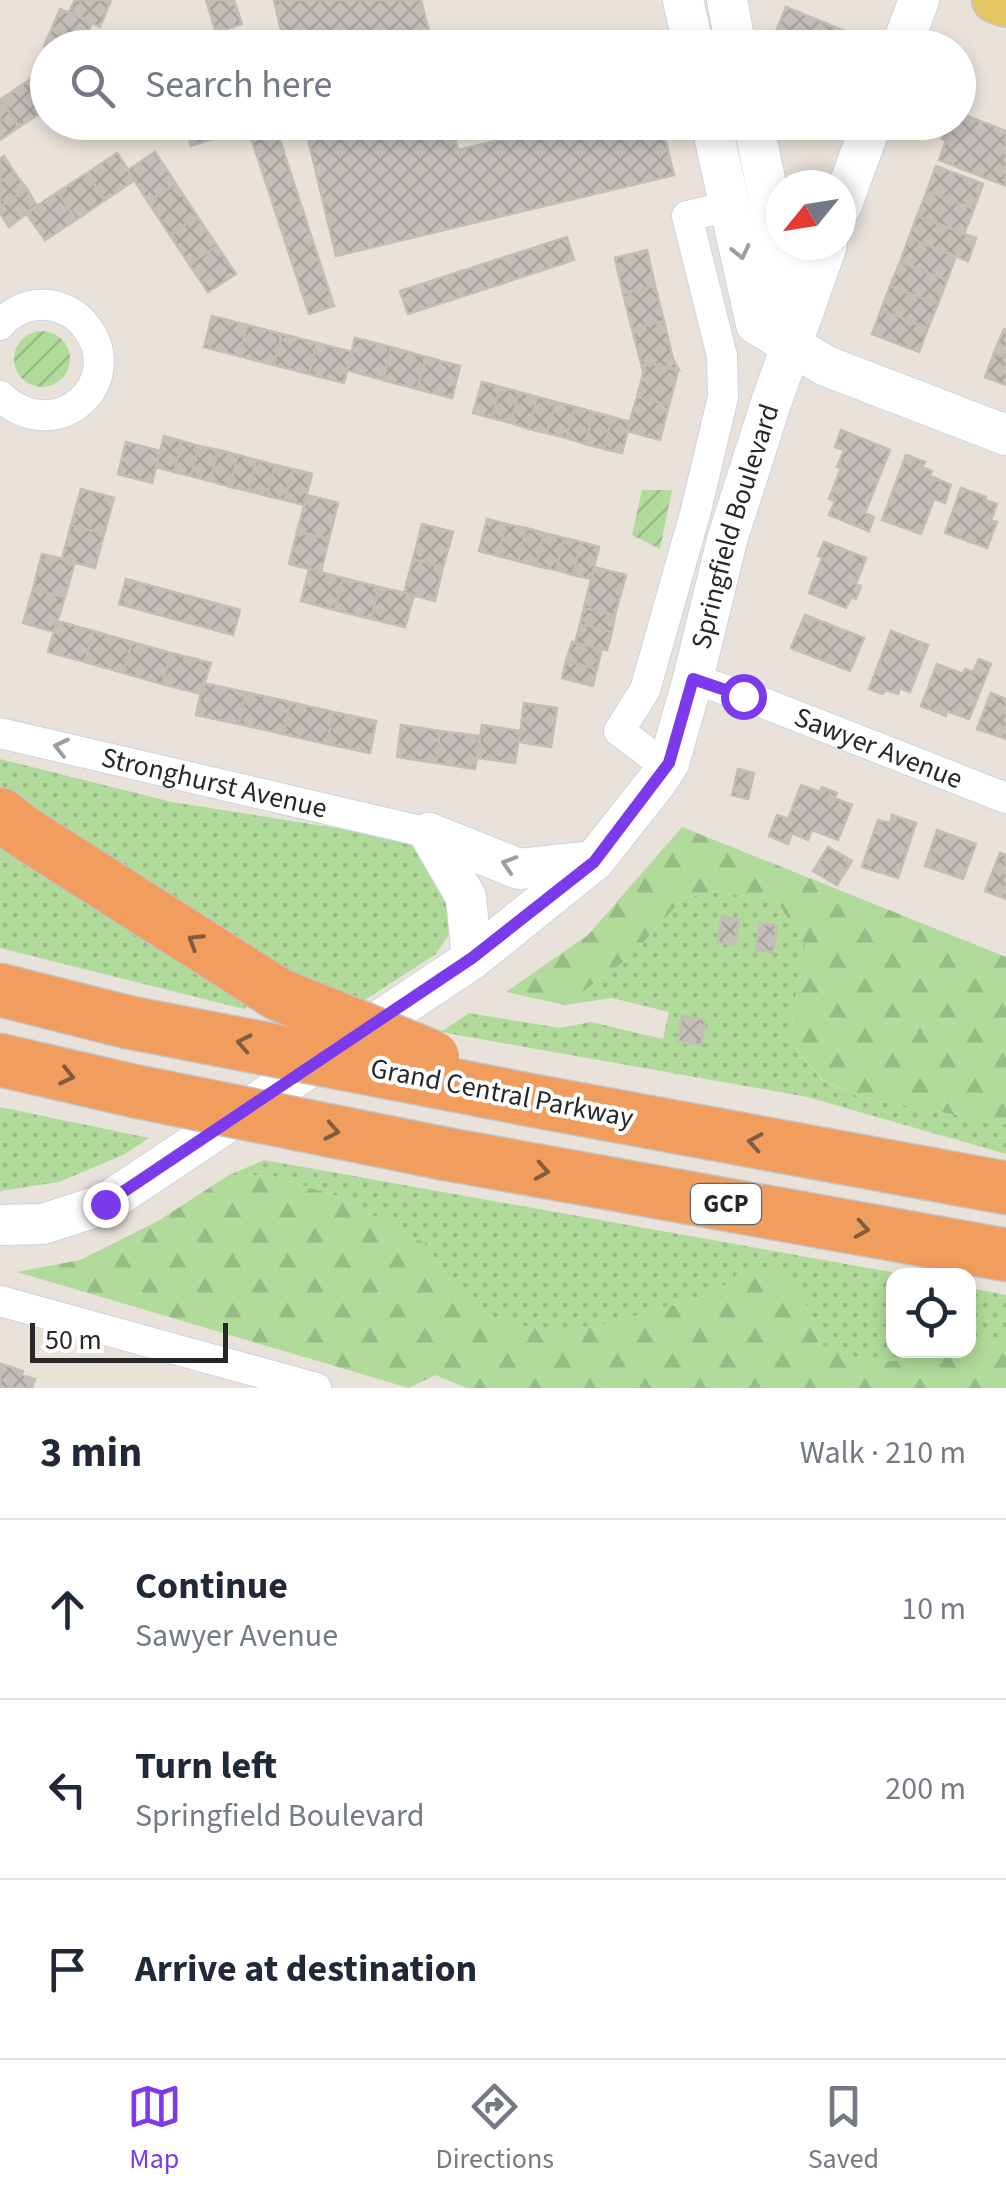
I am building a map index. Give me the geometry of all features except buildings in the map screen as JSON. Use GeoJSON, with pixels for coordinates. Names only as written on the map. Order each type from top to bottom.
{"type":"FeatureCollection","features":[{"type":"Feature","properties":{"kind":"highway"},"geometry":{"type":"LineString","coordinates":[[0,814],[278,994],[546,1103]]}},
{"type":"Feature","properties":{"kind":"highway","name":"Grand Central Parkway"},"geometry":{"type":"LineString","coordinates":[[0,990],[127,1022],[1006,1188]]}},
{"type":"Feature","properties":{"kind":"highway","name":"GCP"},"geometry":{"type":"LineString","coordinates":[[0,1060],[446,1154],[1006,1255]]}},
{"type":"Feature","properties":{"kind":"main road"},"geometry":{"type":"LineString","coordinates":[[683,0],[690,30]]}},
{"type":"Feature","properties":{"kind":"main road"},"geometry":{"type":"LineString","coordinates":[[726,0],[732,30]]}},
{"type":"Feature","properties":{"kind":"main road"},"geometry":{"type":"LineString","coordinates":[[908,30],[919,0]]}},
{"type":"Feature","properties":{"kind":"main road"},"geometry":{"type":"LineString","coordinates":[[995,0],[1006,4]]}},
{"type":"Feature","properties":{"kind":"main road"},"geometry":{"type":"LineString","coordinates":[[715,140],[756,324],[826,366],[1006,436]]}},
{"type":"Feature","properties":{"kind":"main road"},"geometry":{"type":"LineString","coordinates":[[757,140],[789,294],[792,347]]}},
{"type":"Feature","properties":{"kind":"main road"},"geometry":{"type":"LineString","coordinates":[[763,140],[780,170]]}},
{"type":"Feature","properties":{"kind":"main road"},"geometry":{"type":"LineString","coordinates":[[850,170],[864,140]]}},
{"type":"Feature","properties":{"kind":"main road","name":"Springfield Boulevard"},"geometry":{"type":"LineString","coordinates":[[0,1225],[43,1224],[105,1204],[472,958],[594,862],[666,768],[693,679],[727,540],[822,260]]}},
{"type":"Feature","properties":{"kind":"main road"},"geometry":{"type":"LineString","coordinates":[[429,833],[519,869],[594,862]]}},
{"type":"Feature","properties":{"kind":"main road"},"geometry":{"type":"LineString","coordinates":[[429,833],[466,897],[472,958]]}},
{"type":"Feature","properties":{"kind":"street","name":"Springfield Boulevard"},"geometry":{"type":"LineString","coordinates":[[666,768],[619,731],[645,690],[723,397],[722,356],[687,216],[730,206]]}},
{"type":"Feature","properties":{"kind":"street"},"geometry":{"type":"LineString","coordinates":[[0,396],[12,408],[31,416],[52,416],[72,409],[87,396],[97,377],[99,356],[94,336],[82,320],[64,308],[44,304],[2,318]]}},
{"type":"Feature","properties":{"kind":"street","name":"Sawyer Avenue"},"geometry":{"type":"LineString","coordinates":[[693,679],[1006,798]]}},
{"type":"Feature","properties":{"kind":"street","name":"Stronghurst Avenue"},"geometry":{"type":"LineString","coordinates":[[0,732],[429,833]]}},
{"type":"Feature","properties":{"kind":"street"},"geometry":{"type":"LineString","coordinates":[[0,1301],[270,1382],[316,1388]]}},
{"type":"Feature","properties":{"kind":"green space"},"geometry":{"type":"Polygon","coordinates":[[[42,331],[62,339],[70,359],[62,379],[42,387],[22,379],[14,359],[22,339],[42,331]]]}},
{"type":"Feature","properties":{"kind":"green space"},"geometry":{"type":"Polygon","coordinates":[[[642,490],[672,490],[660,549],[632,535],[642,490]]]}},
{"type":"Feature","properties":{"kind":"green space"},"geometry":{"type":"Polygon","coordinates":[[[0,759],[172,802],[412,840],[432,855],[456,924],[436,954],[357,1005],[99,865],[0,786],[0,759]]]}},
{"type":"Feature","properties":{"kind":"green space"},"geometry":{"type":"Polygon","coordinates":[[[0,826],[253,1004],[244,1009],[0,948],[0,826]]]}},
{"type":"Feature","properties":{"kind":"green space"},"geometry":{"type":"Polygon","coordinates":[[[682,827],[1006,957],[1006,1124],[860,1097],[823,1080],[794,1046],[792,1012],[807,949],[777,901],[715,891],[682,899],[630,957],[565,1005],[506,992],[588,935],[682,827]]]}},
{"type":"Feature","properties":{"kind":"green space"},"geometry":{"type":"Polygon","coordinates":[[[715,891],[777,901],[807,949],[792,1012],[794,1046],[822,1080],[860,1097],[1006,1124],[1006,1154],[807,1097],[441,1032],[469,1013],[560,1028],[591,1022],[663,1039],[669,1012],[612,998],[565,1005],[630,957],[682,899],[715,891]]]}},
{"type":"Feature","properties":{"kind":"green space"},"geometry":{"type":"Polygon","coordinates":[[[0,1107],[149,1138],[123,1155],[59,1182],[0,1191],[0,1107]]]}},
{"type":"Feature","properties":{"kind":"green space"},"geometry":{"type":"Polygon","coordinates":[[[264,1160],[886,1271],[886,1358],[910,1358],[873,1363],[821,1345],[800,1289],[745,1268],[716,1293],[598,1326],[552,1331],[498,1322],[459,1293],[423,1242],[336,1196],[273,1176],[229,1175],[264,1160]]]}},
{"type":"Feature","properties":{"kind":"green space"},"geometry":{"type":"Polygon","coordinates":[[[229,1175],[273,1176],[336,1196],[423,1242],[459,1293],[498,1322],[552,1331],[598,1326],[716,1293],[745,1268],[771,1267],[800,1289],[821,1345],[873,1363],[910,1358],[976,1358],[976,1345],[1006,1339],[1006,1388],[467,1388],[435,1375],[409,1388],[17,1272],[80,1260],[158,1221],[229,1175]]]}},
{"type":"Feature","properties":{"kind":"green space"},"geometry":{"type":"Polygon","coordinates":[[[976,1289],[1006,1295],[1006,1339],[976,1345],[976,1289]]]}},
{"type":"Feature","properties":{"kind":"route"},"geometry":{"type":"LineString","coordinates":[[105,1204],[472,958],[594,862],[669,763],[693,679],[743,696]]}}]}
